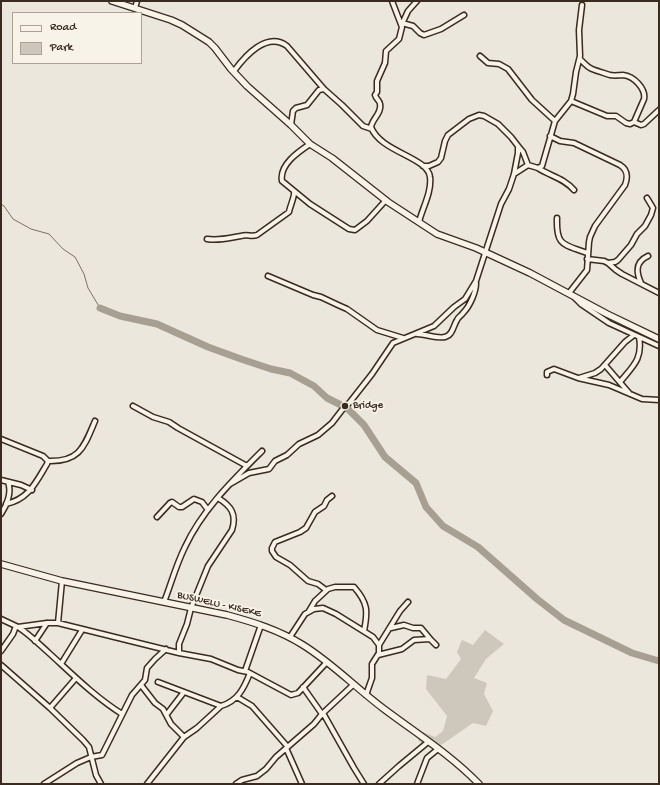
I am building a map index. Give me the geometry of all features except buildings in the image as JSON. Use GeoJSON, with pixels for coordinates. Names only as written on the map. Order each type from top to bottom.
{"type":"FeatureCollection","features":[{"type":"Feature","properties":{"kind":"street"},"geometry":{"type":"LineString","coordinates":[[112,1],[160,16],[182,25],[215,48],[247,86],[310,144],[332,158],[386,200],[437,234],[486,253],[575,296],[606,314],[659,339]]}},
{"type":"Feature","properties":{"kind":"street"},"geometry":{"type":"LineString","coordinates":[[135,8],[137,1]]}},
{"type":"Feature","properties":{"kind":"street"},"geometry":{"type":"LineString","coordinates":[[392,1],[396,14],[402,24],[413,26],[424,35],[442,29],[464,15]]}},
{"type":"Feature","properties":{"kind":"street"},"geometry":{"type":"LineString","coordinates":[[417,1],[408,11],[402,24],[400,37],[386,51],[385,63],[377,80],[375,97],[380,106],[378,114],[371,124],[372,130],[378,139],[420,163],[427,170],[430,178],[429,190],[419,222]]}},
{"type":"Feature","properties":{"kind":"street"},"geometry":{"type":"LineString","coordinates":[[538,168],[544,163],[555,121],[571,101],[573,94],[576,72],[580,59],[579,30],[582,5]]}},
{"type":"Feature","properties":{"kind":"street"},"geometry":{"type":"LineString","coordinates":[[234,71],[255,48],[277,41],[282,42],[288,46],[324,89],[363,126],[372,130]]}},
{"type":"Feature","properties":{"kind":"street"},"geometry":{"type":"LineString","coordinates":[[480,56],[488,63],[499,64],[508,69],[532,100],[555,121]]}},
{"type":"Feature","properties":{"kind":"street"},"geometry":{"type":"LineString","coordinates":[[580,59],[594,70],[610,75],[624,75],[637,83],[645,96],[634,122]]}},
{"type":"Feature","properties":{"kind":"street"},"geometry":{"type":"LineString","coordinates":[[291,125],[293,111],[296,108],[305,106],[319,90],[324,89]]}},
{"type":"Feature","properties":{"kind":"street"},"geometry":{"type":"LineString","coordinates":[[571,101],[607,116],[616,116],[630,124],[634,122],[641,125],[644,124],[659,110]]}},
{"type":"Feature","properties":{"kind":"street"},"geometry":{"type":"LineString","coordinates":[[423,166],[429,166],[438,162],[441,158],[448,135],[469,119],[479,115],[484,116],[498,124],[511,137],[523,152],[528,165]]}},
{"type":"Feature","properties":{"kind":"street"},"geometry":{"type":"LineString","coordinates":[[550,136],[560,142],[574,143],[620,165],[625,169],[627,174],[625,185],[595,226],[590,237],[587,252],[588,259],[586,273],[569,293]]}},
{"type":"Feature","properties":{"kind":"street"},"geometry":{"type":"LineString","coordinates":[[310,144],[292,158],[281,176],[282,181],[310,204],[352,230],[356,229],[367,220],[386,200]]}},
{"type":"Feature","properties":{"kind":"street"},"geometry":{"type":"LineString","coordinates":[[230,484],[249,473],[271,468],[275,461],[287,456],[299,444],[318,435],[338,417],[342,410],[372,374],[393,343],[434,326],[454,307],[465,300],[476,281],[501,204],[509,189],[514,174],[518,146]]}},
{"type":"Feature","properties":{"kind":"street"},"geometry":{"type":"LineString","coordinates":[[514,174],[528,165],[538,168],[564,181],[574,190]]}},
{"type":"Feature","properties":{"kind":"street"},"geometry":{"type":"LineString","coordinates":[[207,239],[220,240],[242,235],[253,236],[257,234],[289,212],[290,205],[294,198],[294,191]]}},
{"type":"Feature","properties":{"kind":"street"},"geometry":{"type":"LineString","coordinates":[[608,263],[616,262],[618,260],[631,245],[637,234],[649,221],[653,208],[647,198]]}},
{"type":"Feature","properties":{"kind":"street"},"geometry":{"type":"LineString","coordinates":[[557,218],[558,234],[561,241],[571,248],[587,252]]}},
{"type":"Feature","properties":{"kind":"street"},"geometry":{"type":"LineString","coordinates":[[641,284],[637,273],[637,266],[643,258],[648,256]]}},
{"type":"Feature","properties":{"kind":"street"},"geometry":{"type":"LineString","coordinates":[[588,259],[604,261],[616,270],[659,292]]}},
{"type":"Feature","properties":{"kind":"street"},"geometry":{"type":"LineString","coordinates":[[268,276],[347,309],[377,330],[403,338]]}},
{"type":"Feature","properties":{"kind":"street"},"geometry":{"type":"LineString","coordinates":[[413,334],[428,335],[439,338],[448,336],[452,332],[457,319],[463,314],[469,304],[475,291],[476,281]]}},
{"type":"Feature","properties":{"kind":"street"},"geometry":{"type":"LineString","coordinates":[[575,296],[575,299],[581,304],[604,320],[659,346]]}},
{"type":"Feature","properties":{"kind":"street"},"geometry":{"type":"LineString","coordinates":[[578,378],[595,373],[605,365],[625,342],[634,335]]}},
{"type":"Feature","properties":{"kind":"street"},"geometry":{"type":"LineString","coordinates":[[620,382],[640,356],[641,348],[639,337]]}},
{"type":"Feature","properties":{"kind":"street"},"geometry":{"type":"LineString","coordinates":[[605,365],[630,394]]}},
{"type":"Feature","properties":{"kind":"street"},"geometry":{"type":"LineString","coordinates":[[546,375],[547,372],[554,369],[578,378],[609,386],[642,399],[659,400]]}},
{"type":"Feature","properties":{"kind":"street"},"geometry":{"type":"LineString","coordinates":[[133,406],[153,417],[170,422],[178,428],[247,466]]}},
{"type":"Feature","properties":{"kind":"street"},"geometry":{"type":"LineString","coordinates":[[1,439],[43,456],[48,461],[65,460],[79,452],[85,444],[95,421]]}},
{"type":"Feature","properties":{"kind":"street"},"geometry":{"type":"LineString","coordinates":[[164,602],[185,547],[195,528],[230,484],[262,451]]}},
{"type":"Feature","properties":{"kind":"street"},"geometry":{"type":"LineString","coordinates":[[6,504],[18,500],[32,490],[48,461]]}},
{"type":"Feature","properties":{"kind":"street"},"geometry":{"type":"LineString","coordinates":[[1,480],[32,490]]}},
{"type":"Feature","properties":{"kind":"street"},"geometry":{"type":"LineString","coordinates":[[1,514],[6,504],[9,487],[8,482]]}},
{"type":"Feature","properties":{"kind":"street"},"geometry":{"type":"LineString","coordinates":[[326,590],[318,584],[308,581],[290,565],[276,557],[273,554],[272,548],[275,542],[306,528],[315,512],[324,506],[327,500],[332,496]]}},
{"type":"Feature","properties":{"kind":"street"},"geometry":{"type":"LineString","coordinates":[[179,653],[180,644],[191,608],[208,566],[234,525],[233,514],[229,506],[218,498]]}},
{"type":"Feature","properties":{"kind":"street"},"geometry":{"type":"LineString","coordinates":[[157,517],[172,502],[182,508],[194,499],[202,502],[208,510]]}},
{"type":"Feature","properties":{"kind":"street","name":"BUSWELU - KISEKE"},"geometry":{"type":"LineString","coordinates":[[1,564],[62,580],[227,615],[261,625],[290,637],[304,645],[327,662],[353,685],[438,749],[479,784]]}},
{"type":"Feature","properties":{"kind":"street"},"geometry":{"type":"LineString","coordinates":[[58,623],[62,580]]}},
{"type":"Feature","properties":{"kind":"street"},"geometry":{"type":"LineString","coordinates":[[290,637],[302,617],[309,611],[316,601],[326,590],[335,587],[352,586],[356,588],[367,612],[364,631]]}},
{"type":"Feature","properties":{"kind":"street"},"geometry":{"type":"LineString","coordinates":[[366,695],[372,678],[372,664],[378,655],[379,644],[391,628],[400,611],[408,602]]}},
{"type":"Feature","properties":{"kind":"street"},"geometry":{"type":"LineString","coordinates":[[309,611],[322,608],[329,610],[364,631],[377,640],[379,644]]}},
{"type":"Feature","properties":{"kind":"street"},"geometry":{"type":"LineString","coordinates":[[1,619],[17,626],[76,678],[122,714]]}},
{"type":"Feature","properties":{"kind":"street"},"geometry":{"type":"LineString","coordinates":[[35,641],[47,623]]}},
{"type":"Feature","properties":{"kind":"street"},"geometry":{"type":"LineString","coordinates":[[17,626],[58,623],[179,653],[211,659],[238,670],[250,673],[291,695],[298,693],[327,662]]}},
{"type":"Feature","properties":{"kind":"street"},"geometry":{"type":"LineString","coordinates":[[245,671],[261,625]]}},
{"type":"Feature","properties":{"kind":"street"},"geometry":{"type":"LineString","coordinates":[[391,628],[404,625],[412,628],[421,628],[436,645]]}},
{"type":"Feature","properties":{"kind":"street"},"geometry":{"type":"LineString","coordinates":[[1,651],[17,626]]}},
{"type":"Feature","properties":{"kind":"street"},"geometry":{"type":"LineString","coordinates":[[61,664],[82,630]]}},
{"type":"Feature","properties":{"kind":"street"},"geometry":{"type":"LineString","coordinates":[[378,655],[402,649],[414,640],[430,639]]}},
{"type":"Feature","properties":{"kind":"street"},"geometry":{"type":"LineString","coordinates":[[44,784],[77,763],[91,757],[100,756],[104,753],[132,695],[145,680],[147,668],[166,649]]}},
{"type":"Feature","properties":{"kind":"street"},"geometry":{"type":"LineString","coordinates":[[1,665],[50,708],[83,740],[89,748],[100,784]]}},
{"type":"Feature","properties":{"kind":"street"},"geometry":{"type":"LineString","coordinates":[[147,784],[184,737],[197,728],[221,706],[237,697],[247,682],[250,673]]}},
{"type":"Feature","properties":{"kind":"street"},"geometry":{"type":"LineString","coordinates":[[50,708],[76,678]]}},
{"type":"Feature","properties":{"kind":"street"},"geometry":{"type":"LineString","coordinates":[[158,682],[221,706]]}},
{"type":"Feature","properties":{"kind":"street"},"geometry":{"type":"LineString","coordinates":[[141,685],[151,700],[163,709],[171,724],[184,737]]}},
{"type":"Feature","properties":{"kind":"street"},"geometry":{"type":"LineString","coordinates":[[236,784],[242,780],[257,776],[266,769],[276,757],[314,724],[323,713],[353,685]]}},
{"type":"Feature","properties":{"kind":"street"},"geometry":{"type":"LineString","coordinates":[[303,687],[323,713],[364,784]]}},
{"type":"Feature","properties":{"kind":"street"},"geometry":{"type":"LineString","coordinates":[[167,714],[184,692]]}},
{"type":"Feature","properties":{"kind":"street"},"geometry":{"type":"LineString","coordinates":[[237,697],[252,706],[287,747],[302,784]]}},
{"type":"Feature","properties":{"kind":"street"},"geometry":{"type":"LineString","coordinates":[[379,784],[428,742]]}},
{"type":"Feature","properties":{"kind":"street"},"geometry":{"type":"LineString","coordinates":[[417,784],[427,758],[438,749]]}},
{"type":"Feature","properties":{"kind":"green space"},"geometry":{"type":"Polygon","coordinates":[[[485,630],[504,644],[486,659],[474,678],[487,683],[484,694],[493,711],[486,726],[473,723],[434,750],[418,740],[423,732],[435,737],[443,731],[447,716],[426,689],[427,675],[446,679],[461,659],[457,652],[462,640],[473,645],[485,630]]]}},
{"type":"Feature","properties":{"kind":"waterway"},"geometry":{"type":"LineString","coordinates":[[1,204],[13,219],[31,229],[49,234],[63,249],[75,257],[84,274],[88,288],[100,308]]}},
{"type":"Feature","properties":{"kind":"waterway"},"geometry":{"type":"LineString","coordinates":[[100,308],[120,316],[157,324],[208,347],[271,369],[290,373],[314,386],[327,398],[347,408],[364,425],[385,457],[416,483],[426,507],[443,526],[478,547],[537,599],[564,620],[632,653],[659,661]]}},
{"type":"Feature","properties":{"kind":"place","name":"Bridge"},"geometry":{"type":"Point","coordinates":[345,406]}}]}
